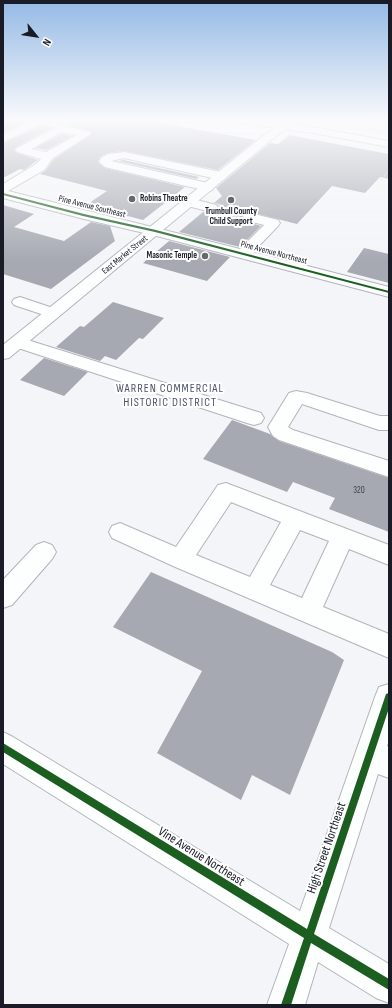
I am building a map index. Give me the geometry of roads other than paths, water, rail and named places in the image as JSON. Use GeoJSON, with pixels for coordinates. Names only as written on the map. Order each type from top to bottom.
{"type":"FeatureCollection","features":[{"type":"Feature","properties":{"kind":"street"},"geometry":{"type":"LineString","coordinates":[[3,189],[40,167]]}},
{"type":"Feature","properties":{"kind":"street"},"geometry":{"type":"LineString","coordinates":[[118,167],[208,187]]}},
{"type":"Feature","properties":{"kind":"street"},"geometry":{"type":"LineString","coordinates":[[180,167],[221,176]]}},
{"type":"Feature","properties":{"kind":"street","name":"East Market Street"},"geometry":{"type":"LineString","coordinates":[[3,354],[232,167]]}},
{"type":"Feature","properties":{"kind":"street","name":"Pine Avenue Southeast"},"geometry":{"type":"LineString","coordinates":[[3,194],[84,215],[155,231]]}},
{"type":"Feature","properties":{"kind":"street"},"geometry":{"type":"LineString","coordinates":[[189,202],[211,208]]}},
{"type":"Feature","properties":{"kind":"street"},"geometry":{"type":"LineString","coordinates":[[243,254],[273,223],[250,218]]}},
{"type":"Feature","properties":{"kind":"street","name":"Pine Avenue Northeast"},"geometry":{"type":"LineString","coordinates":[[155,231],[389,292]]}},
{"type":"Feature","properties":{"kind":"street"},"geometry":{"type":"LineString","coordinates":[[20,302],[53,313]]}},
{"type":"Feature","properties":{"kind":"street"},"geometry":{"type":"LineString","coordinates":[[18,342],[254,418]]}},
{"type":"Feature","properties":{"kind":"street"},"geometry":{"type":"LineString","coordinates":[[389,423],[379,422],[296,397],[278,427],[280,431],[286,435],[389,469]]}},
{"type":"Feature","properties":{"kind":"street"},"geometry":{"type":"LineString","coordinates":[[181,559],[226,491],[389,555]]}},
{"type":"Feature","properties":{"kind":"street"},"geometry":{"type":"LineString","coordinates":[[255,590],[295,518]]}},
{"type":"Feature","properties":{"kind":"street"},"geometry":{"type":"LineString","coordinates":[[120,532],[308,613],[389,646]]}},
{"type":"Feature","properties":{"kind":"street"},"geometry":{"type":"LineString","coordinates":[[308,613],[343,537]]}},
{"type":"Feature","properties":{"kind":"street"},"geometry":{"type":"LineString","coordinates":[[3,597],[44,552]]}},
{"type":"Feature","properties":{"kind":"street","name":"High Street Northeast"},"geometry":{"type":"LineString","coordinates":[[286,1005],[309,936],[380,758],[389,697]]}},
{"type":"Feature","properties":{"kind":"street","name":"Vine Avenue Northeast"},"geometry":{"type":"LineString","coordinates":[[3,747],[389,984]]}},
{"type":"Feature","properties":{"kind":"tunnel"},"geometry":{"type":"LineString","coordinates":[[211,208],[250,217]]}},
{"type":"Feature","properties":{"kind":"place","name":"Robins Theatre"},"geometry":{"type":"Point","coordinates":[132,199]}},
{"type":"Feature","properties":{"kind":"place","name":"Trumbull County Child Support"},"geometry":{"type":"Point","coordinates":[231,200]}},
{"type":"Feature","properties":{"kind":"place","name":"Masonic Temple"},"geometry":{"type":"Point","coordinates":[205,256]}},
{"type":"Feature","properties":{"kind":"district","name":"WARREN COMMERCIAL HISTORIC DISTRICT"},"geometry":{"type":"Point","coordinates":[170,396]}}]}
